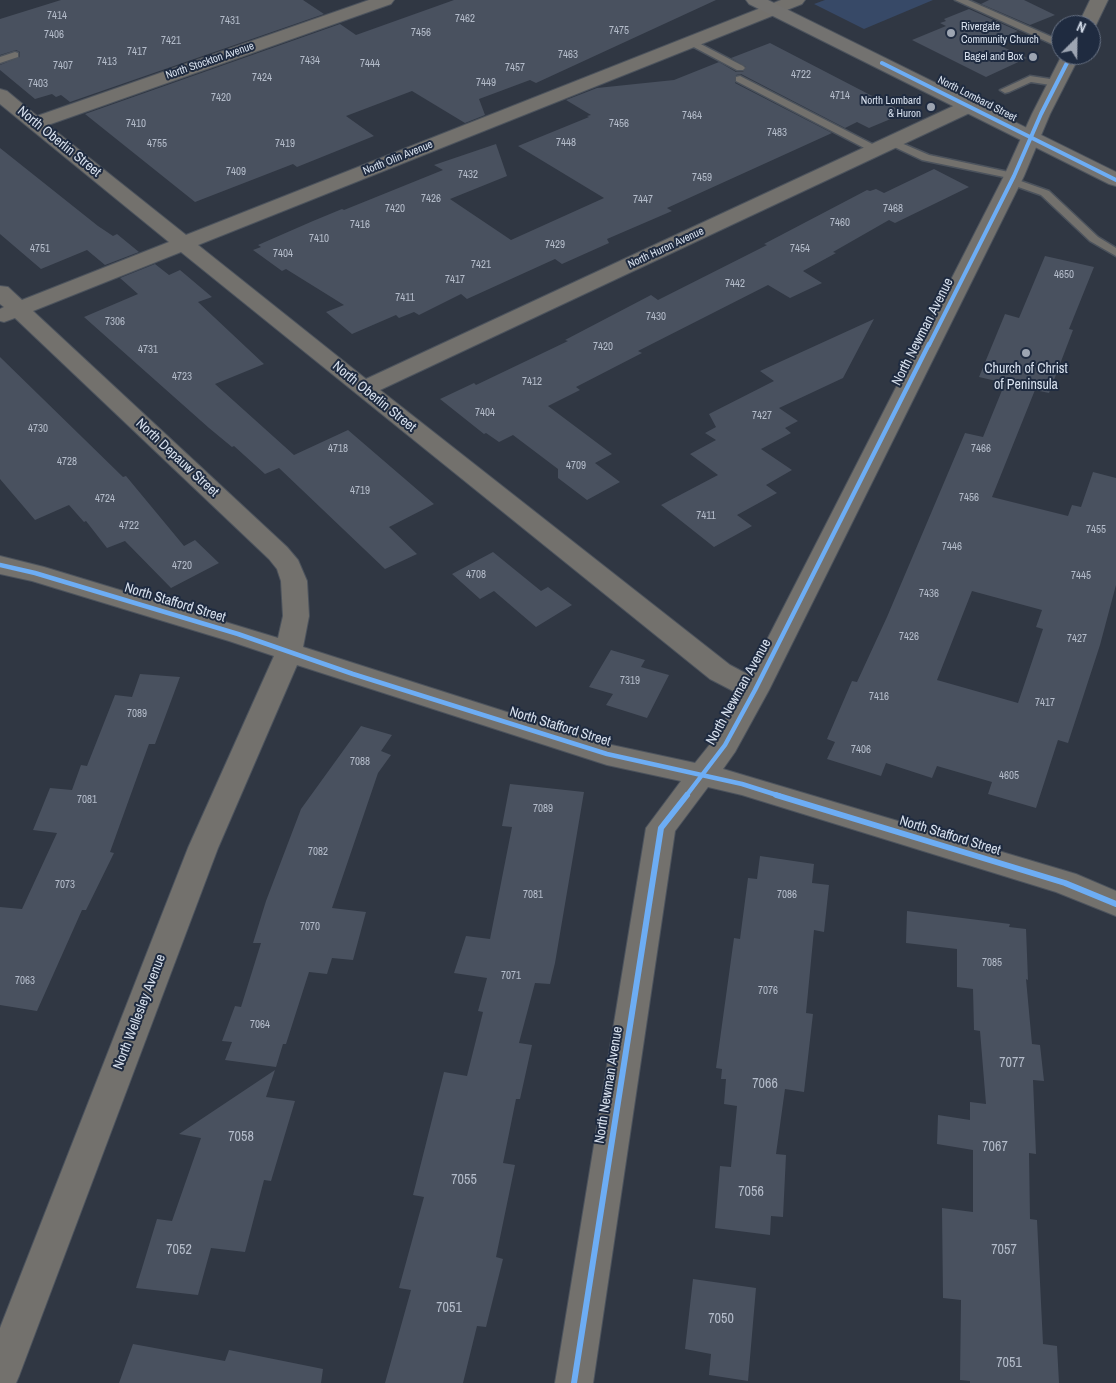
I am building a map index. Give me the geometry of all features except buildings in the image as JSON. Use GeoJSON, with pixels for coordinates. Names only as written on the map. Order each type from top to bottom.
{"type":"FeatureCollection","features":[{"type":"Feature","properties":{"kind":"main road","name":"North Lombard Street"},"geometry":{"type":"LineString","coordinates":[[755,0],[1115,178]]}},
{"type":"Feature","properties":{"kind":"street","name":"North Stockton Avenue"},"geometry":{"type":"LineString","coordinates":[[35,123],[385,0]]}},
{"type":"Feature","properties":{"kind":"street","name":"North Olin Avenue"},"geometry":{"type":"LineString","coordinates":[[9,312],[796,0]]}},
{"type":"Feature","properties":{"kind":"street"},"geometry":{"type":"LineString","coordinates":[[1092,15],[1099,0]]}},
{"type":"Feature","properties":{"kind":"street","name":"North Newman Avenue"},"geometry":{"type":"LineString","coordinates":[[574,1383],[661,828],[725,745],[755,690],[1012,179],[1066,65]]}},
{"type":"Feature","properties":{"kind":"street","name":"North Oberlin Street"},"geometry":{"type":"LineString","coordinates":[[0,94],[364,389],[720,672],[755,690]]}},
{"type":"Feature","properties":{"kind":"street","name":"North Huron Avenue"},"geometry":{"type":"LineString","coordinates":[[364,389],[969,106]]}},
{"type":"Feature","properties":{"kind":"street","name":"North Depauw Street"},"geometry":{"type":"LineString","coordinates":[[0,292],[9,312],[278,553],[289,566],[294,581],[296,616],[290,652]]}},
{"type":"Feature","properties":{"kind":"street","name":"North Stafford Street"},"geometry":{"type":"LineString","coordinates":[[0,565],[62,581],[238,634],[353,674],[607,754],[742,784],[1056,880],[1116,904]]}},
{"type":"Feature","properties":{"kind":"street","name":"North Wellesley Avenue"},"geometry":{"type":"LineString","coordinates":[[0,1376],[203,848],[290,652]]}},
{"type":"Feature","properties":{"kind":"lane"},"geometry":{"type":"LineString","coordinates":[[960,0],[1051,41]]}},
{"type":"Feature","properties":{"kind":"lane"},"geometry":{"type":"LineString","coordinates":[[691,42],[740,68]]}},
{"type":"Feature","properties":{"kind":"lane"},"geometry":{"type":"LineString","coordinates":[[0,60],[15,55]]}},
{"type":"Feature","properties":{"kind":"lane"},"geometry":{"type":"LineString","coordinates":[[740,79],[884,146],[1012,179],[1045,193],[1094,239],[1116,253]]}},
{"type":"Feature","properties":{"kind":"lane"},"geometry":{"type":"LineString","coordinates":[[1005,90],[1030,79],[1057,82]]}},
{"type":"Feature","properties":{"kind":"shaded area"},"geometry":{"type":"Polygon","coordinates":[[[825,0],[933,0],[864,29],[814,4],[825,0]]]}},
{"type":"Feature","properties":{"kind":"cycle path"},"geometry":{"type":"LineString","coordinates":[[882,63],[1116,180]]}},
{"type":"Feature","properties":{"kind":"cycle path"},"geometry":{"type":"LineString","coordinates":[[574,1383],[661,828],[725,745],[755,690],[1014,176],[1041,114],[1066,65]]}},
{"type":"Feature","properties":{"kind":"cycle path"},"geometry":{"type":"LineString","coordinates":[[0,565],[35,573],[238,634],[353,674],[607,754],[742,784],[1065,883],[1116,904]]}},
{"type":"Feature","properties":{"kind":"place","name":"Rivergate Community Church"},"geometry":{"type":"Point","coordinates":[951,33]}},
{"type":"Feature","properties":{"kind":"place","name":"Bagel and Box"},"geometry":{"type":"Point","coordinates":[1033,57]}},
{"type":"Feature","properties":{"kind":"place","name":"North Lombard & Huron"},"geometry":{"type":"Point","coordinates":[931,107]}},
{"type":"Feature","properties":{"kind":"place","name":"Church of Christ of Peninsula"},"geometry":{"type":"Point","coordinates":[1026,353]}}]}
